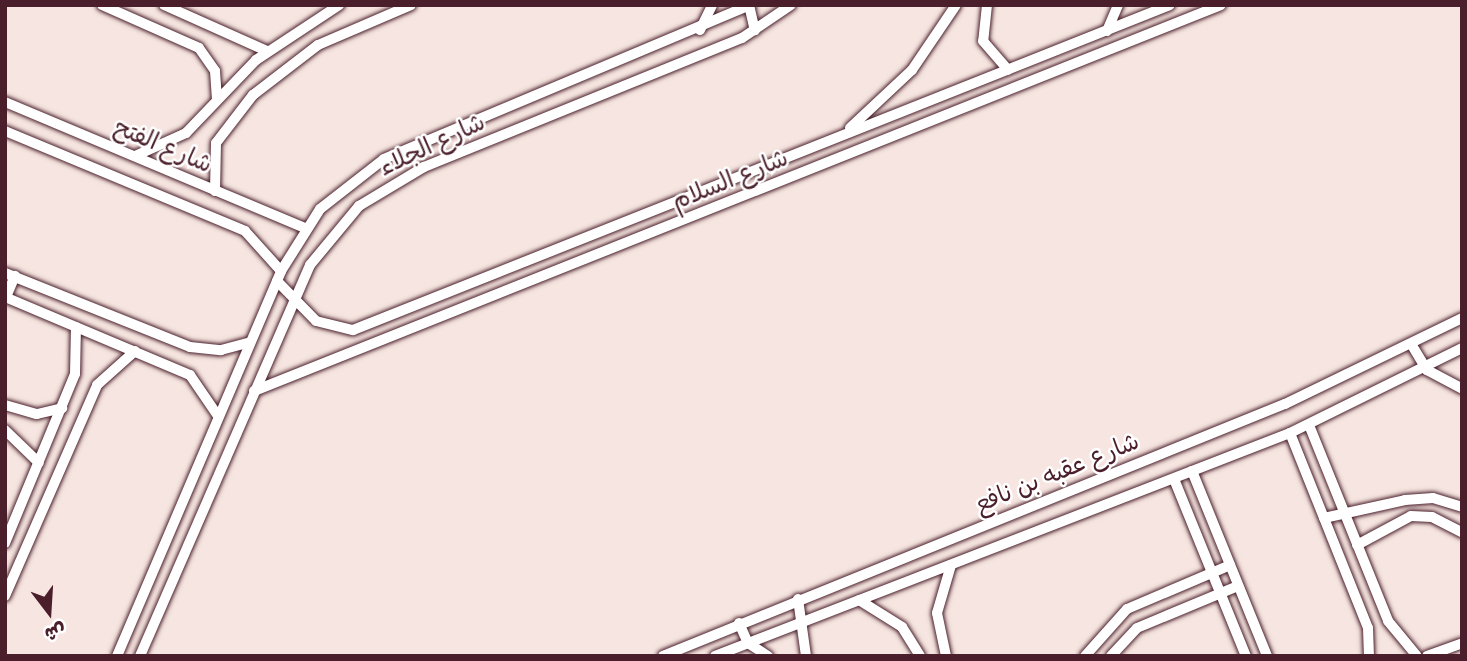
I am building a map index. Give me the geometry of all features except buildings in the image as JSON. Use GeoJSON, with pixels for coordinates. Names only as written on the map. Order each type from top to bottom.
{"type":"FeatureCollection","features":[{"type":"Feature","properties":{"kind":"street"},"geometry":{"type":"LineString","coordinates":[[102,5],[199,48],[215,71],[217,98]]}},
{"type":"Feature","properties":{"kind":"street"},"geometry":{"type":"LineString","coordinates":[[164,5],[267,51]]}},
{"type":"Feature","properties":{"kind":"street"},"geometry":{"type":"LineString","coordinates":[[135,156],[186,133],[217,98],[267,51],[339,5]]}},
{"type":"Feature","properties":{"kind":"street"},"geometry":{"type":"LineString","coordinates":[[215,191],[216,142],[261,88],[318,45],[411,5]]}},
{"type":"Feature","properties":{"kind":"street"},"geometry":{"type":"LineString","coordinates":[[699,30],[712,5]]}},
{"type":"Feature","properties":{"kind":"street"},"geometry":{"type":"LineString","coordinates":[[750,5],[755,30]]}},
{"type":"Feature","properties":{"kind":"street","name":"شارع الجلاء"},"geometry":{"type":"LineString","coordinates":[[117,656],[279,276],[304,228],[339,190],[384,159],[699,30],[750,5]]}},
{"type":"Feature","properties":{"kind":"street","name":"شارع الجلاء"},"geometry":{"type":"LineString","coordinates":[[140,656],[294,300],[332,234],[390,184],[755,30],[791,5]]}},
{"type":"Feature","properties":{"kind":"street"},"geometry":{"type":"LineString","coordinates":[[838,160],[830,141],[887,97],[956,5]]}},
{"type":"Feature","properties":{"kind":"street"},"geometry":{"type":"LineString","coordinates":[[987,5],[982,41],[1008,70]]}},
{"type":"Feature","properties":{"kind":"street"},"geometry":{"type":"LineString","coordinates":[[1107,31],[1118,5]]}},
{"type":"Feature","properties":{"kind":"street","name":"شارع السلام"},"geometry":{"type":"LineString","coordinates":[[294,300],[327,327],[353,330],[1170,5]]}},
{"type":"Feature","properties":{"kind":"street","name":"شارع السلام"},"geometry":{"type":"LineString","coordinates":[[254,391],[1221,5]]}},
{"type":"Feature","properties":{"kind":"street","name":"شارع الفتح"},"geometry":{"type":"LineString","coordinates":[[5,102],[304,228]]}},
{"type":"Feature","properties":{"kind":"street","name":"شارع الفتح"},"geometry":{"type":"LineString","coordinates":[[8,133],[245,231],[294,300]]}},
{"type":"Feature","properties":{"kind":"street"},"geometry":{"type":"LineString","coordinates":[[218,417],[198,382],[135,351],[6,297],[10,275],[190,347],[221,350],[250,342]]}},
{"type":"Feature","properties":{"kind":"street","name":"شارع عقبه بن نافع"},"geometry":{"type":"LineString","coordinates":[[663,656],[1413,347],[1462,318]]}},
{"type":"Feature","properties":{"kind":"street"},"geometry":{"type":"LineString","coordinates":[[5,543],[78,365],[76,327]]}},
{"type":"Feature","properties":{"kind":"street"},"geometry":{"type":"LineString","coordinates":[[1413,347],[1427,370],[1462,389]]}},
{"type":"Feature","properties":{"kind":"street","name":"شارع عقبه بن نافع"},"geometry":{"type":"LineString","coordinates":[[715,656],[1290,433],[1427,370],[1462,348]]}},
{"type":"Feature","properties":{"kind":"street"},"geometry":{"type":"LineString","coordinates":[[5,596],[10,573],[97,385],[135,351]]}},
{"type":"Feature","properties":{"kind":"street"},"geometry":{"type":"LineString","coordinates":[[5,405],[37,415],[62,408]]}},
{"type":"Feature","properties":{"kind":"street"},"geometry":{"type":"LineString","coordinates":[[1309,425],[1388,621],[1417,656]]}},
{"type":"Feature","properties":{"kind":"street"},"geometry":{"type":"LineString","coordinates":[[5,430],[39,463]]}},
{"type":"Feature","properties":{"kind":"street"},"geometry":{"type":"LineString","coordinates":[[1290,433],[1368,628],[1369,656]]}},
{"type":"Feature","properties":{"kind":"street"},"geometry":{"type":"LineString","coordinates":[[1192,471],[1267,656]]}},
{"type":"Feature","properties":{"kind":"street"},"geometry":{"type":"LineString","coordinates":[[1174,479],[1246,656]]}},
{"type":"Feature","properties":{"kind":"street"},"geometry":{"type":"LineString","coordinates":[[1324,518],[1343,510],[1433,498],[1462,507]]}},
{"type":"Feature","properties":{"kind":"street"},"geometry":{"type":"LineString","coordinates":[[1357,545],[1411,516],[1432,517],[1462,532]]}},
{"type":"Feature","properties":{"kind":"street"},"geometry":{"type":"LineString","coordinates":[[946,656],[937,613],[951,565]]}},
{"type":"Feature","properties":{"kind":"street"},"geometry":{"type":"LineString","coordinates":[[1085,656],[1121,613],[1230,565]]}},
{"type":"Feature","properties":{"kind":"street"},"geometry":{"type":"LineString","coordinates":[[1093,647],[1109,656],[1137,628],[1238,586]]}},
{"type":"Feature","properties":{"kind":"street"},"geometry":{"type":"LineString","coordinates":[[798,599],[805,621],[806,656]]}},
{"type":"Feature","properties":{"kind":"street"},"geometry":{"type":"LineString","coordinates":[[859,600],[902,626],[920,656]]}},
{"type":"Feature","properties":{"kind":"street"},"geometry":{"type":"LineString","coordinates":[[739,623],[748,643],[768,656]]}},
{"type":"Feature","properties":{"kind":"street"},"geometry":{"type":"LineString","coordinates":[[1427,656],[1462,643]]}}]}
